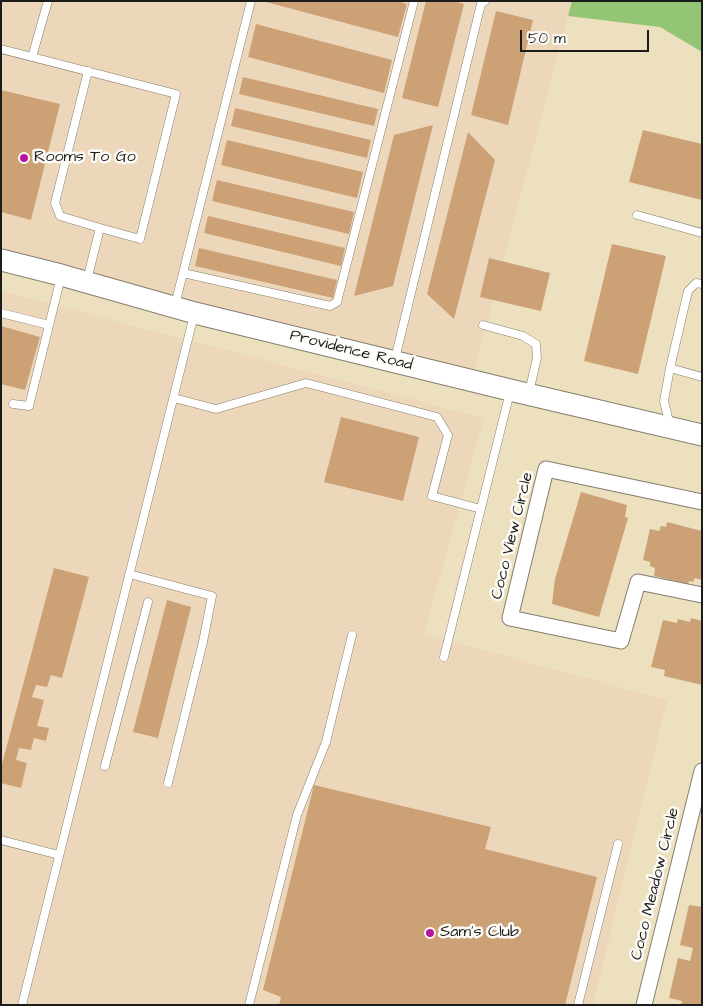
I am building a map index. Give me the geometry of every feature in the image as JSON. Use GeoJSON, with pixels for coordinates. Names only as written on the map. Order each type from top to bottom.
{"type":"FeatureCollection","features":[{"type":"Feature","properties":{"kind":"street","name":"Providence Road"},"geometry":{"type":"LineString","coordinates":[[1,260],[62,275],[195,313],[702,435]]}},
{"type":"Feature","properties":{"kind":"street","name":"Coco View Circle"},"geometry":{"type":"LineString","coordinates":[[702,502],[546,469],[510,618],[621,641],[638,582],[702,595]]}},
{"type":"Feature","properties":{"kind":"street","name":"Coco Meadow Circle"},"geometry":{"type":"LineString","coordinates":[[644,1005],[702,771]]}},
{"type":"Feature","properties":{"kind":"lane"},"geometry":{"type":"LineString","coordinates":[[32,57],[48,1]]}},
{"type":"Feature","properties":{"kind":"lane"},"geometry":{"type":"LineString","coordinates":[[174,307],[252,1]]}},
{"type":"Feature","properties":{"kind":"lane"},"geometry":{"type":"LineString","coordinates":[[183,273],[330,306],[337,302],[414,1]]}},
{"type":"Feature","properties":{"kind":"lane"},"geometry":{"type":"LineString","coordinates":[[394,362],[481,4],[485,1]]}},
{"type":"Feature","properties":{"kind":"lane"},"geometry":{"type":"LineString","coordinates":[[1,49],[88,71],[176,94],[140,239],[60,216],[55,203],[88,71]]}},
{"type":"Feature","properties":{"kind":"lane"},"geometry":{"type":"LineString","coordinates":[[637,215],[702,233]]}},
{"type":"Feature","properties":{"kind":"lane"},"geometry":{"type":"LineString","coordinates":[[87,282],[100,228]]}},
{"type":"Feature","properties":{"kind":"lane"},"geometry":{"type":"LineString","coordinates":[[14,404],[29,406],[62,275]]}},
{"type":"Feature","properties":{"kind":"lane"},"geometry":{"type":"LineString","coordinates":[[671,428],[664,401],[670,368],[688,291],[696,283],[702,284]]}},
{"type":"Feature","properties":{"kind":"lane"},"geometry":{"type":"LineString","coordinates":[[1,313],[49,325]]}},
{"type":"Feature","properties":{"kind":"lane"},"geometry":{"type":"LineString","coordinates":[[22,1005],[195,313]]}},
{"type":"Feature","properties":{"kind":"lane"},"geometry":{"type":"LineString","coordinates":[[444,657],[481,509],[519,392],[537,358],[536,344],[523,336],[483,325]]}},
{"type":"Feature","properties":{"kind":"lane"},"geometry":{"type":"LineString","coordinates":[[670,368],[702,377]]}},
{"type":"Feature","properties":{"kind":"lane"},"geometry":{"type":"LineString","coordinates":[[174,398],[216,409],[306,383],[437,417],[448,434],[432,496],[481,509]]}},
{"type":"Feature","properties":{"kind":"lane"},"geometry":{"type":"LineString","coordinates":[[129,574],[212,596],[203,642],[168,782]]}},
{"type":"Feature","properties":{"kind":"lane"},"geometry":{"type":"LineString","coordinates":[[105,766],[148,602]]}},
{"type":"Feature","properties":{"kind":"lane"},"geometry":{"type":"LineString","coordinates":[[249,1005],[297,815],[326,742],[352,635]]}},
{"type":"Feature","properties":{"kind":"lane"},"geometry":{"type":"LineString","coordinates":[[1,840],[59,855]]}},
{"type":"Feature","properties":{"kind":"lane"},"geometry":{"type":"LineString","coordinates":[[578,1005],[618,844]]}},
{"type":"Feature","properties":{"kind":"shaded area"},"geometry":{"type":"Polygon","coordinates":[[[1,1],[572,1],[474,372],[197,304],[1,251],[1,1]]]}},
{"type":"Feature","properties":{"kind":"shaded area"},"geometry":{"type":"Polygon","coordinates":[[[1,291],[484,418],[424,634],[667,700],[593,1005],[1,1005],[1,291]]]}},
{"type":"Feature","properties":{"kind":"green space"},"geometry":{"type":"Polygon","coordinates":[[[572,1],[702,1],[702,52],[660,27],[568,16],[572,1]]]}},
{"type":"Feature","properties":{"kind":"building"},"geometry":{"type":"Polygon","coordinates":[[[262,1],[398,1],[407,4],[398,37],[262,1]]]}},
{"type":"Feature","properties":{"kind":"building"},"geometry":{"type":"Polygon","coordinates":[[[426,1],[454,1],[464,4],[438,107],[402,98],[426,1]]]}},
{"type":"Feature","properties":{"kind":"building"},"geometry":{"type":"Polygon","coordinates":[[[496,11],[533,20],[508,125],[471,115],[496,11]]]}},
{"type":"Feature","properties":{"kind":"building"},"geometry":{"type":"Polygon","coordinates":[[[256,24],[392,60],[384,93],[248,57],[256,24]]]}},
{"type":"Feature","properties":{"kind":"building"},"geometry":{"type":"Polygon","coordinates":[[[243,77],[378,109],[374,126],[239,94],[243,77]]]}},
{"type":"Feature","properties":{"kind":"building","name":"Rooms To Go"},"geometry":{"type":"Polygon","coordinates":[[[1,90],[60,104],[31,220],[1,212],[1,90]]]}},
{"type":"Feature","properties":{"kind":"building"},"geometry":{"type":"Polygon","coordinates":[[[235,108],[371,140],[367,158],[231,126],[235,108]]]}},
{"type":"Feature","properties":{"kind":"building"},"geometry":{"type":"Polygon","coordinates":[[[433,125],[393,286],[354,296],[394,135],[433,125]]]}},
{"type":"Feature","properties":{"kind":"building"},"geometry":{"type":"Polygon","coordinates":[[[643,130],[702,144],[702,200],[629,182],[643,130]]]}},
{"type":"Feature","properties":{"kind":"building"},"geometry":{"type":"Polygon","coordinates":[[[468,132],[495,160],[454,319],[427,294],[468,132]]]}},
{"type":"Feature","properties":{"kind":"building"},"geometry":{"type":"Polygon","coordinates":[[[227,140],[363,172],[357,198],[221,165],[227,140]]]}},
{"type":"Feature","properties":{"kind":"building"},"geometry":{"type":"Polygon","coordinates":[[[217,180],[354,212],[349,234],[212,201],[217,180]]]}},
{"type":"Feature","properties":{"kind":"building"},"geometry":{"type":"Polygon","coordinates":[[[208,216],[345,248],[341,266],[204,233],[208,216]]]}},
{"type":"Feature","properties":{"kind":"building"},"geometry":{"type":"Polygon","coordinates":[[[612,244],[666,256],[638,374],[584,361],[612,244]]]}},
{"type":"Feature","properties":{"kind":"building"},"geometry":{"type":"Polygon","coordinates":[[[199,248],[337,280],[333,298],[195,266],[199,248]]]}},
{"type":"Feature","properties":{"kind":"building"},"geometry":{"type":"Polygon","coordinates":[[[489,258],[550,273],[541,311],[480,297],[489,258]]]}},
{"type":"Feature","properties":{"kind":"building"},"geometry":{"type":"Polygon","coordinates":[[[1,326],[40,337],[25,390],[1,384],[1,326]]]}},
{"type":"Feature","properties":{"kind":"building"},"geometry":{"type":"Polygon","coordinates":[[[341,417],[419,437],[403,501],[324,482],[341,417]]]}},
{"type":"Feature","properties":{"kind":"building"},"geometry":{"type":"Polygon","coordinates":[[[581,492],[627,505],[625,517],[628,518],[599,617],[552,604],[555,579],[581,492]]]}},
{"type":"Feature","properties":{"kind":"building"},"geometry":{"type":"Polygon","coordinates":[[[667,522],[702,531],[702,580],[695,578],[693,582],[689,581],[688,584],[654,576],[655,568],[650,566],[650,562],[643,560],[650,529],[659,531],[661,526],[666,527],[667,522]]]}},
{"type":"Feature","properties":{"kind":"building"},"geometry":{"type":"Polygon","coordinates":[[[54,568],[89,577],[62,678],[51,675],[47,687],[36,685],[32,697],[44,700],[37,726],[49,728],[46,741],[34,738],[31,750],[19,748],[16,760],[27,763],[21,788],[1,783],[1,768],[54,568]]]}},
{"type":"Feature","properties":{"kind":"building"},"geometry":{"type":"Polygon","coordinates":[[[167,600],[191,607],[158,738],[133,732],[167,600]]]}},
{"type":"Feature","properties":{"kind":"building"},"geometry":{"type":"Polygon","coordinates":[[[691,618],[702,621],[702,685],[664,676],[665,670],[651,667],[663,620],[677,623],[678,619],[690,622],[691,618]]]}},
{"type":"Feature","properties":{"kind":"building","name":"Sam's Club"},"geometry":{"type":"Polygon","coordinates":[[[314,785],[491,827],[485,849],[597,877],[565,1005],[279,1005],[281,997],[263,990],[314,785]]]}},
{"type":"Feature","properties":{"kind":"building"},"geometry":{"type":"Polygon","coordinates":[[[689,905],[702,907],[702,1005],[681,1005],[682,1001],[669,998],[678,958],[690,961],[693,948],[680,945],[689,905]]]}},
{"type":"Feature","properties":{"kind":"place","name":"Rooms To Go"},"geometry":{"type":"Point","coordinates":[24,158]}},
{"type":"Feature","properties":{"kind":"place","name":"Sam's Club"},"geometry":{"type":"Point","coordinates":[430,933]}}]}
